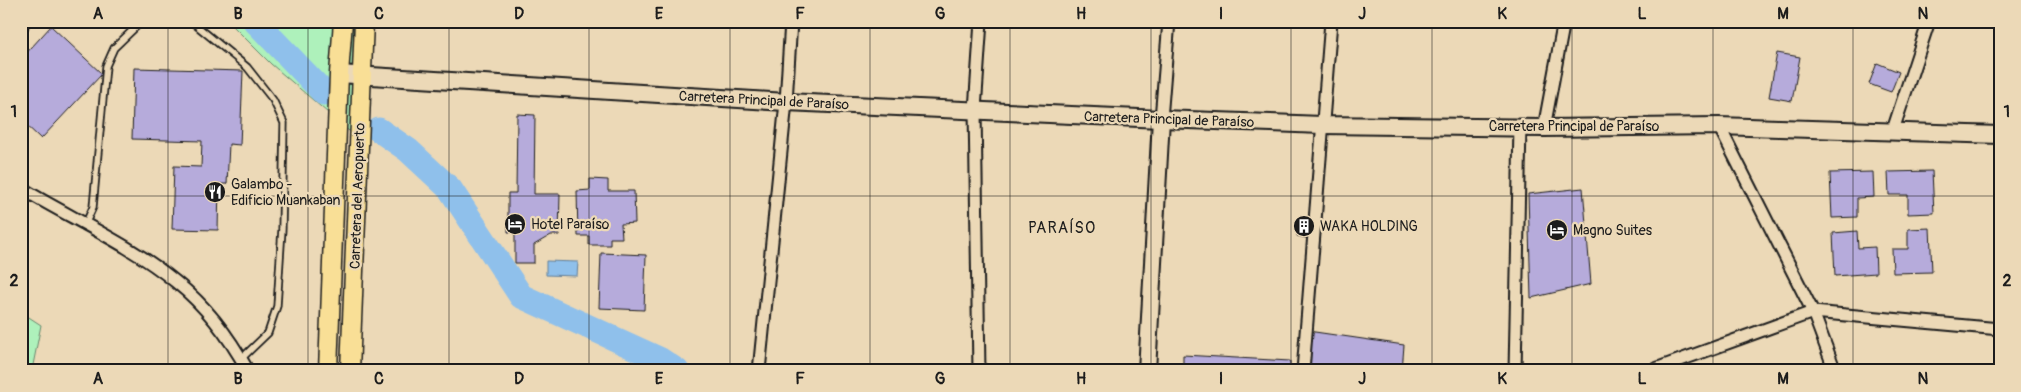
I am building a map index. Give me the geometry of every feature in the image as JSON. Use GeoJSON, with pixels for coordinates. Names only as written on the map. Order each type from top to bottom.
{"type":"FeatureCollection","features":[{"type":"Feature","properties":{"kind":"main road","name":"Carretera del Aeropuerto"},"geometry":{"type":"LineString","coordinates":[[328,371],[339,74],[343,21]]}},
{"type":"Feature","properties":{"kind":"main road","name":"Carretera del Aeropuerto"},"geometry":{"type":"LineString","coordinates":[[350,371],[364,21]]}},
{"type":"Feature","properties":{"kind":"street"},"geometry":{"type":"LineString","coordinates":[[759,371],[786,102],[791,21]]}},
{"type":"Feature","properties":{"kind":"street"},"geometry":{"type":"LineString","coordinates":[[979,371],[975,110],[981,21]]}},
{"type":"Feature","properties":{"kind":"street"},"geometry":{"type":"LineString","coordinates":[[1147,371],[1161,119],[1169,21]]}},
{"type":"Feature","properties":{"kind":"street"},"geometry":{"type":"LineString","coordinates":[[1303,371],[1331,21]]}},
{"type":"Feature","properties":{"kind":"street"},"geometry":{"type":"LineString","coordinates":[[1544,128],[1564,21]]}},
{"type":"Feature","properties":{"kind":"street"},"geometry":{"type":"LineString","coordinates":[[1893,130],[1929,21]]}},
{"type":"Feature","properties":{"kind":"street","name":"Carretera Principal de Paraíso"},"geometry":{"type":"LineString","coordinates":[[339,74],[786,102],[1161,119],[1322,125],[1520,126],[1544,128],[1719,126],[1893,130],[2000,136]]}},
{"type":"Feature","properties":{"kind":"street"},"geometry":{"type":"LineString","coordinates":[[1515,371],[1520,126]]}},
{"type":"Feature","properties":{"kind":"street"},"geometry":{"type":"LineString","coordinates":[[1719,126],[1813,312],[1835,371]]}},
{"type":"Feature","properties":{"kind":"street"},"geometry":{"type":"LineString","coordinates":[[21,188],[140,255],[177,282],[210,316],[242,358],[248,371]]}},
{"type":"Feature","properties":{"kind":"street"},"geometry":{"type":"LineString","coordinates":[[1650,371],[1813,312],[2000,330]]}},
{"type":"Feature","properties":{"kind":"lane"},"geometry":{"type":"LineString","coordinates":[[85,225],[93,207],[106,66],[114,48],[142,21]]}},
{"type":"Feature","properties":{"kind":"lane"},"geometry":{"type":"LineString","coordinates":[[191,21],[247,67],[273,100],[284,123],[282,229],[276,306],[268,333],[242,358]]}},
{"type":"Feature","properties":{"kind":"green space"},"geometry":{"type":"Polygon","coordinates":[[[228,21],[361,21],[356,137],[271,64],[228,21]]]}},
{"type":"Feature","properties":{"kind":"green space"},"geometry":{"type":"Polygon","coordinates":[[[21,312],[41,325],[33,365],[40,371],[21,371],[21,312]]]}},
{"type":"Feature","properties":{"kind":"water"},"geometry":{"type":"Polygon","coordinates":[[[546,261],[578,262],[577,276],[546,275],[546,261]]]}},
{"type":"Feature","properties":{"kind":"building"},"geometry":{"type":"Polygon","coordinates":[[[51,26],[102,74],[41,139],[21,120],[21,59],[51,26]]]}},
{"type":"Feature","properties":{"kind":"building"},"geometry":{"type":"Polygon","coordinates":[[[1777,53],[1800,57],[1792,101],[1769,97],[1777,53]]]}},
{"type":"Feature","properties":{"kind":"building"},"geometry":{"type":"Polygon","coordinates":[[[1877,63],[1899,72],[1891,92],[1869,84],[1877,63]]]}},
{"type":"Feature","properties":{"kind":"building"},"geometry":{"type":"Polygon","coordinates":[[[134,68],[243,71],[240,145],[229,144],[227,184],[219,184],[218,230],[172,229],[174,166],[201,167],[202,141],[132,139],[134,68]]]}},
{"type":"Feature","properties":{"kind":"building"},"geometry":{"type":"Polygon","coordinates":[[[517,114],[535,115],[534,194],[560,194],[559,235],[551,235],[534,245],[534,263],[515,263],[515,232],[508,232],[508,193],[516,193],[517,114]]]}},
{"type":"Feature","properties":{"kind":"building"},"geometry":{"type":"Polygon","coordinates":[[[1932,171],[1934,213],[1908,214],[1908,195],[1889,195],[1888,172],[1932,171]]]}},
{"type":"Feature","properties":{"kind":"building"},"geometry":{"type":"Polygon","coordinates":[[[1873,172],[1874,197],[1857,198],[1857,217],[1832,218],[1830,173],[1873,172]]]}},
{"type":"Feature","properties":{"kind":"building"},"geometry":{"type":"Polygon","coordinates":[[[590,179],[608,180],[608,191],[634,191],[635,223],[621,224],[622,238],[610,238],[610,245],[589,245],[589,236],[578,236],[577,191],[590,190],[590,179]]]}},
{"type":"Feature","properties":{"kind":"building","name":"Magno Suites"},"geometry":{"type":"Polygon","coordinates":[[[1583,188],[1591,284],[1531,298],[1528,194],[1583,188]]]}},
{"type":"Feature","properties":{"kind":"building","name":"WAKA HOLDING"},"geometry":{"type":"Polygon","coordinates":[[[1299,220],[1309,223],[1310,229],[1306,238],[1297,236],[1299,220]]]}},
{"type":"Feature","properties":{"kind":"building"},"geometry":{"type":"Polygon","coordinates":[[[1930,228],[1932,272],[1893,273],[1892,249],[1908,249],[1908,229],[1930,228]]]}},
{"type":"Feature","properties":{"kind":"building"},"geometry":{"type":"Polygon","coordinates":[[[1857,231],[1858,248],[1875,247],[1876,273],[1835,276],[1833,233],[1857,231]]]}},
{"type":"Feature","properties":{"kind":"building"},"geometry":{"type":"Polygon","coordinates":[[[601,253],[646,255],[644,310],[599,308],[601,253]]]}},
{"type":"Feature","properties":{"kind":"building"},"geometry":{"type":"Polygon","coordinates":[[[1308,331],[1404,345],[1402,371],[1305,371],[1308,331]]]}},
{"type":"Feature","properties":{"kind":"building"},"geometry":{"type":"Polygon","coordinates":[[[1183,355],[1290,361],[1290,371],[1183,371],[1183,355]]]}},
{"type":"Feature","properties":{"kind":"waterway"},"geometry":{"type":"LineString","coordinates":[[255,21],[324,93]]}},
{"type":"Feature","properties":{"kind":"waterway"},"geometry":{"type":"LineString","coordinates":[[379,130],[408,150],[450,189],[521,296],[659,359],[677,371]]}},
{"type":"Feature","properties":{"kind":"place","name":"Galambo - Edificio Muankaban"},"geometry":{"type":"Point","coordinates":[215,192]}},
{"type":"Feature","properties":{"kind":"place","name":"Hotel Paraíso"},"geometry":{"type":"Point","coordinates":[515,224]}},
{"type":"Feature","properties":{"kind":"place","name":"WAKA HOLDING"},"geometry":{"type":"Point","coordinates":[1304,226]}},
{"type":"Feature","properties":{"kind":"place","name":"Magno Suites"},"geometry":{"type":"Point","coordinates":[1557,230]}},
{"type":"Feature","properties":{"kind":"district","name":"PARAÍSO"},"geometry":{"type":"Point","coordinates":[1062,227]}}]}
